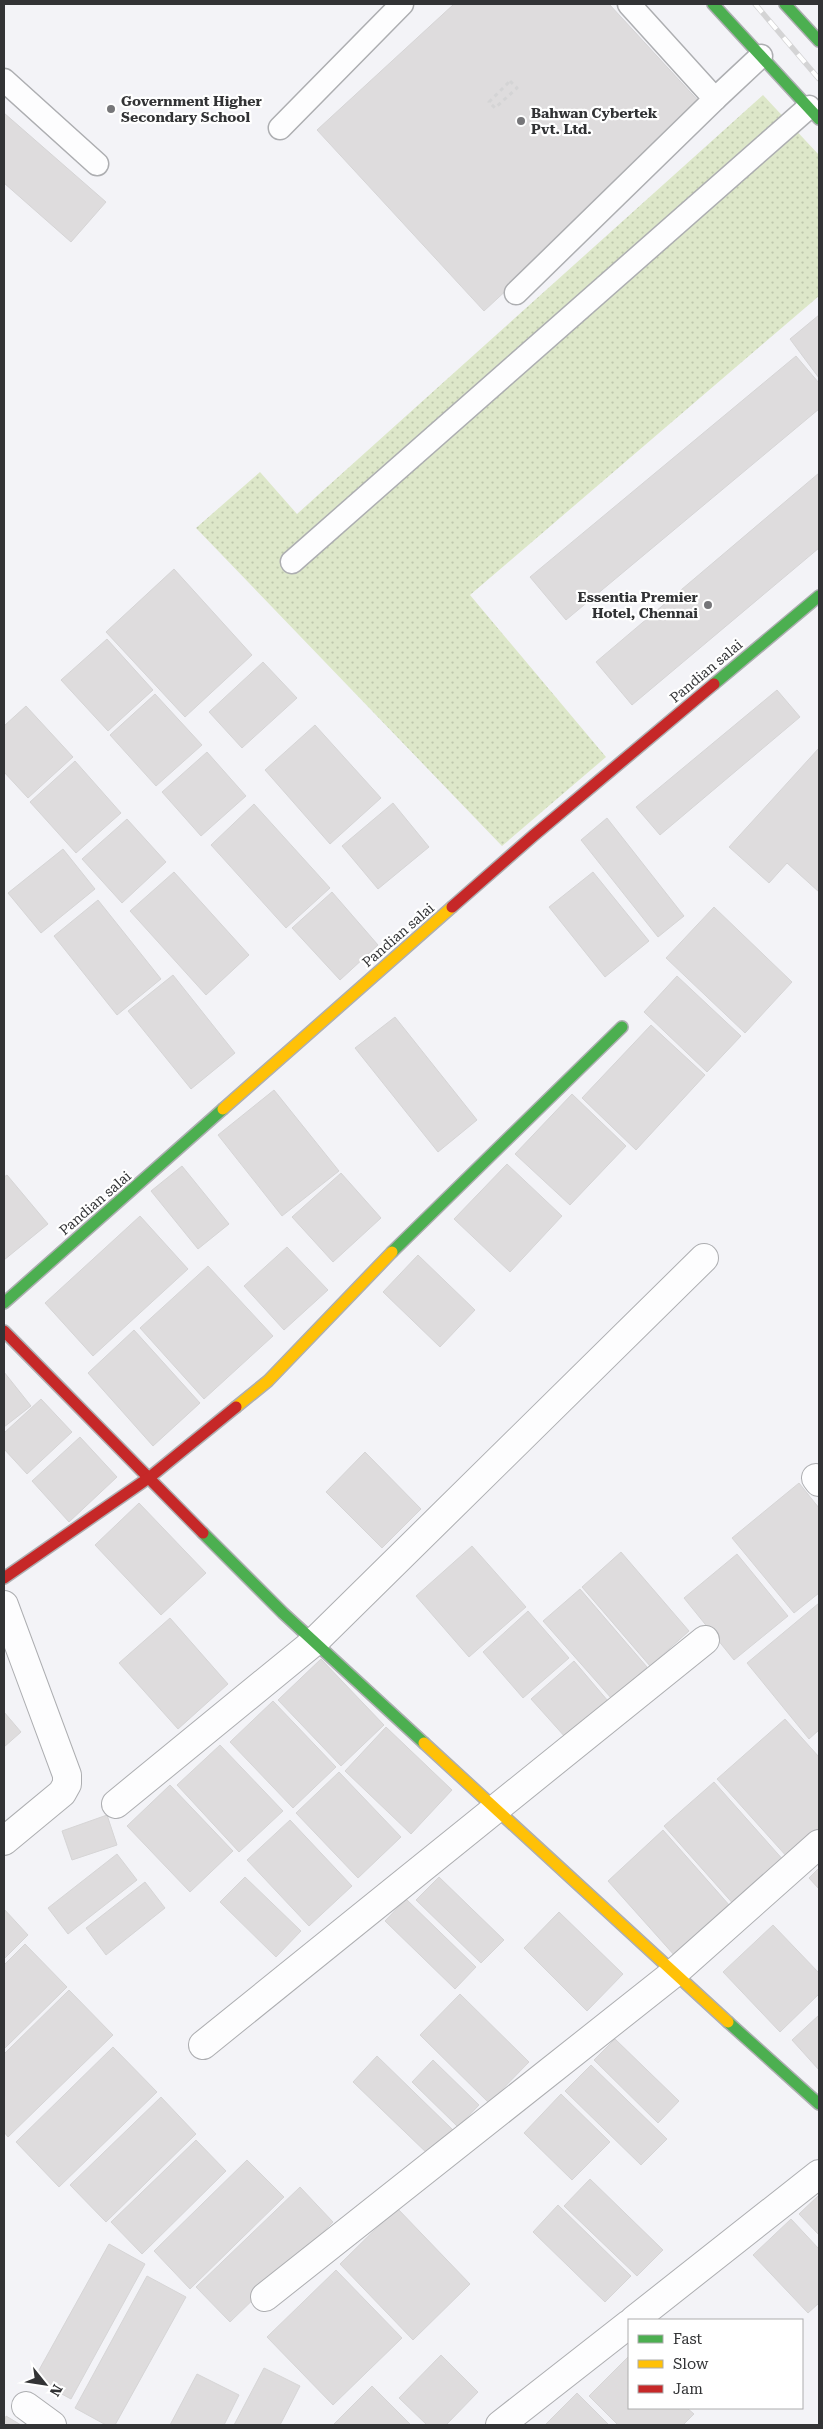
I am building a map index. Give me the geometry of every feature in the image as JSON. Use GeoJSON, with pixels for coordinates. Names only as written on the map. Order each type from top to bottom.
{"type":"FeatureCollection","features":[{"type":"Feature","properties":{"kind":"street"},"geometry":{"type":"LineString","coordinates":[[713,4],[814,113]]}},
{"type":"Feature","properties":{"kind":"street"},"geometry":{"type":"LineString","coordinates":[[785,4],[819,41]]}},
{"type":"Feature","properties":{"kind":"street","name":"Pandian salai"},"geometry":{"type":"LineString","coordinates":[[4,1303],[533,836],[819,596]]}},
{"type":"Feature","properties":{"kind":"street"},"geometry":{"type":"LineString","coordinates":[[4,1578],[150,1477],[268,1381],[426,1216],[622,1027]]}},
{"type":"Feature","properties":{"kind":"street"},"geometry":{"type":"LineString","coordinates":[[116,1804],[314,1642],[704,1258]]}},
{"type":"Feature","properties":{"kind":"street"},"geometry":{"type":"LineString","coordinates":[[4,1331],[283,1613],[819,2104]]}},
{"type":"Feature","properties":{"kind":"street"},"geometry":{"type":"LineString","coordinates":[[4,1604],[66,1775],[67,1784],[62,1793],[4,1841]]}},
{"type":"Feature","properties":{"kind":"street"},"geometry":{"type":"LineString","coordinates":[[204,2045],[705,1640]]}},
{"type":"Feature","properties":{"kind":"street"},"geometry":{"type":"LineString","coordinates":[[265,2297],[674,1973],[819,1844]]}},
{"type":"Feature","properties":{"kind":"street"},"geometry":{"type":"LineString","coordinates":[[635,2319],[819,2174]]}},
{"type":"Feature","properties":{"kind":"street"},"geometry":{"type":"LineString","coordinates":[[500,2425],[628,2325]]}},
{"type":"Feature","properties":{"kind":"street"},"geometry":{"type":"LineString","coordinates":[[26,2406],[52,2425]]}},
{"type":"Feature","properties":{"kind":"lane"},"geometry":{"type":"LineString","coordinates":[[280,128],[402,4]]}},
{"type":"Feature","properties":{"kind":"lane"},"geometry":{"type":"LineString","coordinates":[[629,4],[714,99]]}},
{"type":"Feature","properties":{"kind":"lane"},"geometry":{"type":"LineString","coordinates":[[516,293],[760,56]]}},
{"type":"Feature","properties":{"kind":"lane"},"geometry":{"type":"LineString","coordinates":[[4,80],[97,164]]}},
{"type":"Feature","properties":{"kind":"lane"},"geometry":{"type":"LineString","coordinates":[[292,562],[814,113]]}},
{"type":"Feature","properties":{"kind":"path"},"geometry":{"type":"LineString","coordinates":[[510,82],[517,88],[495,108],[489,102],[510,82]]}},
{"type":"Feature","properties":{"kind":"green space"},"geometry":{"type":"Polygon","coordinates":[[[763,95],[819,155],[819,296],[470,595],[606,757],[502,846],[196,528],[260,472],[297,514],[763,95]]]}},
{"type":"Feature","properties":{"kind":"building"},"geometry":{"type":"Polygon","coordinates":[[[454,4],[609,4],[704,107],[484,311],[317,130],[454,4]]]}},
{"type":"Feature","properties":{"kind":"building"},"geometry":{"type":"Polygon","coordinates":[[[4,113],[106,202],[71,242],[4,183],[4,113]]]}},
{"type":"Feature","properties":{"kind":"building"},"geometry":{"type":"Polygon","coordinates":[[[819,315],[819,378],[790,339],[819,315]]]}},
{"type":"Feature","properties":{"kind":"building"},"geometry":{"type":"Polygon","coordinates":[[[796,356],[819,383],[819,409],[566,620],[530,577],[796,356]]]}},
{"type":"Feature","properties":{"kind":"building","name":"Essentia Premier Hotel, Chennai"},"geometry":{"type":"Polygon","coordinates":[[[819,473],[819,548],[632,705],[596,662],[819,473]]]}},
{"type":"Feature","properties":{"kind":"building"},"geometry":{"type":"Polygon","coordinates":[[[174,569],[252,655],[185,717],[106,632],[174,569]]]}},
{"type":"Feature","properties":{"kind":"building"},"geometry":{"type":"Polygon","coordinates":[[[107,639],[153,690],[108,731],[61,680],[107,639]]]}},
{"type":"Feature","properties":{"kind":"building"},"geometry":{"type":"Polygon","coordinates":[[[263,662],[297,698],[242,748],[209,712],[263,662]]]}},
{"type":"Feature","properties":{"kind":"building"},"geometry":{"type":"Polygon","coordinates":[[[777,690],[800,717],[660,835],[636,807],[777,690]]]}},
{"type":"Feature","properties":{"kind":"building"},"geometry":{"type":"Polygon","coordinates":[[[155,694],[202,745],[156,786],[110,735],[155,694]]]}},
{"type":"Feature","properties":{"kind":"building"},"geometry":{"type":"Polygon","coordinates":[[[26,706],[73,757],[28,798],[4,772],[4,726],[26,706]]]}},
{"type":"Feature","properties":{"kind":"building"},"geometry":{"type":"Polygon","coordinates":[[[315,725],[381,798],[330,844],[265,770],[315,725]]]}},
{"type":"Feature","properties":{"kind":"building"},"geometry":{"type":"Polygon","coordinates":[[[819,748],[819,892],[787,863],[769,883],[729,847],[819,748]]]}},
{"type":"Feature","properties":{"kind":"building"},"geometry":{"type":"Polygon","coordinates":[[[207,752],[246,796],[201,836],[162,792],[207,752]]]}},
{"type":"Feature","properties":{"kind":"building"},"geometry":{"type":"Polygon","coordinates":[[[75,761],[121,813],[76,853],[30,802],[75,761]]]}},
{"type":"Feature","properties":{"kind":"building"},"geometry":{"type":"Polygon","coordinates":[[[393,803],[429,847],[378,889],[342,846],[393,803]]]}},
{"type":"Feature","properties":{"kind":"building"},"geometry":{"type":"Polygon","coordinates":[[[254,804],[330,888],[286,928],[211,845],[254,804]]]}},
{"type":"Feature","properties":{"kind":"building"},"geometry":{"type":"Polygon","coordinates":[[[607,818],[684,916],[658,937],[581,840],[607,818]]]}},
{"type":"Feature","properties":{"kind":"building"},"geometry":{"type":"Polygon","coordinates":[[[127,819],[166,862],[122,903],[82,859],[127,819]]]}},
{"type":"Feature","properties":{"kind":"building"},"geometry":{"type":"Polygon","coordinates":[[[63,849],[95,889],[41,933],[8,893],[63,849]]]}},
{"type":"Feature","properties":{"kind":"building"},"geometry":{"type":"Polygon","coordinates":[[[174,872],[249,955],[206,995],[130,911],[174,872]]]}},
{"type":"Feature","properties":{"kind":"building"},"geometry":{"type":"Polygon","coordinates":[[[593,872],[649,941],[605,977],[549,907],[593,872]]]}},
{"type":"Feature","properties":{"kind":"building"},"geometry":{"type":"Polygon","coordinates":[[[332,892],[378,945],[340,980],[292,928],[332,892]]]}},
{"type":"Feature","properties":{"kind":"building"},"geometry":{"type":"Polygon","coordinates":[[[98,900],[161,979],[117,1015],[54,936],[98,900]]]}},
{"type":"Feature","properties":{"kind":"building"},"geometry":{"type":"Polygon","coordinates":[[[714,907],[792,982],[745,1033],[666,958],[714,907]]]}},
{"type":"Feature","properties":{"kind":"building"},"geometry":{"type":"Polygon","coordinates":[[[173,975],[235,1053],[191,1089],[128,1011],[173,975]]]}},
{"type":"Feature","properties":{"kind":"building"},"geometry":{"type":"Polygon","coordinates":[[[677,976],[741,1036],[707,1072],[644,1012],[677,976]]]}},
{"type":"Feature","properties":{"kind":"building"},"geometry":{"type":"Polygon","coordinates":[[[395,1017],[477,1120],[438,1152],[355,1048],[395,1017]]]}},
{"type":"Feature","properties":{"kind":"building"},"geometry":{"type":"Polygon","coordinates":[[[651,1025],[705,1075],[636,1150],[582,1098],[651,1025]]]}},
{"type":"Feature","properties":{"kind":"building"},"geometry":{"type":"Polygon","coordinates":[[[274,1090],[339,1171],[282,1216],[218,1135],[274,1090]]]}},
{"type":"Feature","properties":{"kind":"building"},"geometry":{"type":"Polygon","coordinates":[[[572,1094],[626,1146],[570,1205],[515,1154],[572,1094]]]}},
{"type":"Feature","properties":{"kind":"building"},"geometry":{"type":"Polygon","coordinates":[[[507,1164],[562,1216],[510,1272],[454,1219],[507,1164]]]}},
{"type":"Feature","properties":{"kind":"building"},"geometry":{"type":"Polygon","coordinates":[[[182,1166],[229,1224],[198,1249],[151,1191],[182,1166]]]}},
{"type":"Feature","properties":{"kind":"building"},"geometry":{"type":"Polygon","coordinates":[[[341,1173],[381,1218],[333,1262],[292,1217],[341,1173]]]}},
{"type":"Feature","properties":{"kind":"building"},"geometry":{"type":"Polygon","coordinates":[[[7,1175],[48,1224],[4,1260],[4,1177],[7,1175]]]}},
{"type":"Feature","properties":{"kind":"building"},"geometry":{"type":"Polygon","coordinates":[[[140,1216],[188,1269],[93,1356],[45,1303],[140,1216]]]}},
{"type":"Feature","properties":{"kind":"building"},"geometry":{"type":"Polygon","coordinates":[[[287,1247],[328,1290],[284,1330],[244,1286],[287,1247]]]}},
{"type":"Feature","properties":{"kind":"building"},"geometry":{"type":"Polygon","coordinates":[[[418,1255],[475,1310],[440,1347],[383,1292],[418,1255]]]}},
{"type":"Feature","properties":{"kind":"building"},"geometry":{"type":"Polygon","coordinates":[[[208,1266],[273,1336],[204,1399],[140,1328],[208,1266]]]}},
{"type":"Feature","properties":{"kind":"building"},"geometry":{"type":"Polygon","coordinates":[[[134,1330],[200,1403],[153,1446],[88,1373],[134,1330]]]}},
{"type":"Feature","properties":{"kind":"building"},"geometry":{"type":"Polygon","coordinates":[[[4,1372],[31,1406],[4,1427],[4,1372]]]}},
{"type":"Feature","properties":{"kind":"building"},"geometry":{"type":"Polygon","coordinates":[[[41,1399],[72,1432],[27,1474],[4,1449],[4,1433],[41,1399]]]}},
{"type":"Feature","properties":{"kind":"building"},"geometry":{"type":"Polygon","coordinates":[[[80,1437],[117,1477],[69,1522],[32,1481],[80,1437]]]}},
{"type":"Feature","properties":{"kind":"building"},"geometry":{"type":"Polygon","coordinates":[[[365,1452],[421,1509],[382,1548],[326,1492],[365,1452]]]}},
{"type":"Feature","properties":{"kind":"building"},"geometry":{"type":"Polygon","coordinates":[[[799,1483],[819,1508],[819,1593],[794,1613],[732,1538],[799,1483]]]}},
{"type":"Feature","properties":{"kind":"building"},"geometry":{"type":"Polygon","coordinates":[[[139,1503],[206,1573],[161,1615],[95,1545],[139,1503]]]}},
{"type":"Feature","properties":{"kind":"building"},"geometry":{"type":"Polygon","coordinates":[[[472,1546],[526,1607],[469,1657],[416,1596],[472,1546]]]}},
{"type":"Feature","properties":{"kind":"building"},"geometry":{"type":"Polygon","coordinates":[[[621,1552],[689,1631],[650,1666],[582,1587],[621,1552]]]}},
{"type":"Feature","properties":{"kind":"building"},"geometry":{"type":"Polygon","coordinates":[[[737,1554],[788,1616],[734,1660],[684,1598],[737,1554]]]}},
{"type":"Feature","properties":{"kind":"building"},"geometry":{"type":"Polygon","coordinates":[[[580,1589],[647,1667],[612,1699],[543,1621],[580,1589]]]}},
{"type":"Feature","properties":{"kind":"building"},"geometry":{"type":"Polygon","coordinates":[[[819,1603],[819,1730],[809,1739],[747,1663],[819,1603]]]}},
{"type":"Feature","properties":{"kind":"building"},"geometry":{"type":"Polygon","coordinates":[[[528,1611],[569,1658],[523,1698],[483,1652],[528,1611]]]}},
{"type":"Feature","properties":{"kind":"building"},"geometry":{"type":"Polygon","coordinates":[[[170,1618],[228,1684],[178,1729],[119,1663],[170,1618]]]}},
{"type":"Feature","properties":{"kind":"building"},"geometry":{"type":"Polygon","coordinates":[[[321,1659],[384,1725],[341,1766],[278,1700],[321,1659]]]}},
{"type":"Feature","properties":{"kind":"building"},"geometry":{"type":"Polygon","coordinates":[[[574,1661],[608,1701],[566,1738],[531,1699],[574,1661]]]}},
{"type":"Feature","properties":{"kind":"building"},"geometry":{"type":"Polygon","coordinates":[[[273,1701],[336,1767],[293,1808],[230,1742],[273,1701]]]}},
{"type":"Feature","properties":{"kind":"building"},"geometry":{"type":"Polygon","coordinates":[[[4,1712],[21,1732],[4,1747],[4,1712]]]}},
{"type":"Feature","properties":{"kind":"building"},"geometry":{"type":"Polygon","coordinates":[[[785,1719],[819,1757],[819,1830],[788,1858],[717,1779],[785,1719]]]}},
{"type":"Feature","properties":{"kind":"building"},"geometry":{"type":"Polygon","coordinates":[[[386,1727],[452,1790],[411,1834],[345,1771],[386,1727]]]}},
{"type":"Feature","properties":{"kind":"building"},"geometry":{"type":"Polygon","coordinates":[[[220,1745],[283,1811],[239,1852],[177,1785],[220,1745]]]}},
{"type":"Feature","properties":{"kind":"building"},"geometry":{"type":"Polygon","coordinates":[[[339,1772],[401,1837],[358,1878],[296,1813],[339,1772]]]}},
{"type":"Feature","properties":{"kind":"building"},"geometry":{"type":"Polygon","coordinates":[[[714,1782],[785,1862],[736,1907],[664,1826],[714,1782]]]}},
{"type":"Feature","properties":{"kind":"building"},"geometry":{"type":"Polygon","coordinates":[[[170,1785],[233,1851],[190,1892],[127,1826],[170,1785]]]}},
{"type":"Feature","properties":{"kind":"building"},"geometry":{"type":"Polygon","coordinates":[[[107,1815],[117,1845],[72,1860],[62,1831],[107,1815]]]}},
{"type":"Feature","properties":{"kind":"building"},"geometry":{"type":"Polygon","coordinates":[[[290,1820],[352,1886],[309,1926],[247,1860],[290,1820]]]}},
{"type":"Feature","properties":{"kind":"building"},"geometry":{"type":"Polygon","coordinates":[[[663,1830],[730,1906],[675,1956],[608,1881],[663,1830]]]}},
{"type":"Feature","properties":{"kind":"building"},"geometry":{"type":"Polygon","coordinates":[[[117,1854],[137,1880],[68,1934],[48,1908],[117,1854]]]}},
{"type":"Feature","properties":{"kind":"building"},"geometry":{"type":"Polygon","coordinates":[[[819,1868],[819,1889],[809,1878],[819,1868]]]}},
{"type":"Feature","properties":{"kind":"building"},"geometry":{"type":"Polygon","coordinates":[[[245,1877],[301,1931],[276,1957],[220,1902],[245,1877]]]}},
{"type":"Feature","properties":{"kind":"building"},"geometry":{"type":"Polygon","coordinates":[[[439,1877],[504,1940],[481,1963],[416,1900],[439,1877]]]}},
{"type":"Feature","properties":{"kind":"building"},"geometry":{"type":"Polygon","coordinates":[[[145,1882],[165,1908],[106,1955],[86,1928],[145,1882]]]}},
{"type":"Feature","properties":{"kind":"building"},"geometry":{"type":"Polygon","coordinates":[[[406,1899],[476,1967],[455,1989],[385,1921],[406,1899]]]}},
{"type":"Feature","properties":{"kind":"building"},"geometry":{"type":"Polygon","coordinates":[[[4,1909],[28,1935],[4,1959],[4,1909]]]}},
{"type":"Feature","properties":{"kind":"building"},"geometry":{"type":"Polygon","coordinates":[[[559,1912],[623,1974],[587,2011],[524,1948],[559,1912]]]}},
{"type":"Feature","properties":{"kind":"building"},"geometry":{"type":"Polygon","coordinates":[[[773,1925],[819,1973],[819,1994],[780,2032],[723,1972],[773,1925]]]}},
{"type":"Feature","properties":{"kind":"building"},"geometry":{"type":"Polygon","coordinates":[[[25,1944],[67,1987],[4,2049],[4,1965],[25,1944]]]}},
{"type":"Feature","properties":{"kind":"building"},"geometry":{"type":"Polygon","coordinates":[[[69,1990],[113,2035],[8,2137],[4,2132],[4,2054],[69,1990]]]}},
{"type":"Feature","properties":{"kind":"building"},"geometry":{"type":"Polygon","coordinates":[[[460,1994],[529,2062],[489,2103],[420,2035],[460,1994]]]}},
{"type":"Feature","properties":{"kind":"building"},"geometry":{"type":"Polygon","coordinates":[[[819,2015],[819,2070],[792,2040],[819,2015]]]}},
{"type":"Feature","properties":{"kind":"building"},"geometry":{"type":"Polygon","coordinates":[[[615,2039],[679,2101],[658,2123],[594,2060],[615,2039]]]}},
{"type":"Feature","properties":{"kind":"building"},"geometry":{"type":"Polygon","coordinates":[[[113,2047],[157,2092],[59,2187],[16,2142],[113,2047]]]}},
{"type":"Feature","properties":{"kind":"building"},"geometry":{"type":"Polygon","coordinates":[[[377,2056],[454,2131],[430,2156],[353,2082],[377,2056]]]}},
{"type":"Feature","properties":{"kind":"building"},"geometry":{"type":"Polygon","coordinates":[[[433,2060],[479,2105],[458,2127],[412,2082],[433,2060]]]}},
{"type":"Feature","properties":{"kind":"building"},"geometry":{"type":"Polygon","coordinates":[[[591,2065],[667,2139],[641,2165],[565,2091],[591,2065]]]}},
{"type":"Feature","properties":{"kind":"building"},"geometry":{"type":"Polygon","coordinates":[[[561,2094],[610,2142],[572,2180],[524,2133],[561,2094]]]}},
{"type":"Feature","properties":{"kind":"building"},"geometry":{"type":"Polygon","coordinates":[[[161,2097],[196,2134],[106,2222],[70,2185],[161,2097]]]}},
{"type":"Feature","properties":{"kind":"building"},"geometry":{"type":"Polygon","coordinates":[[[196,2140],[226,2171],[142,2254],[111,2222],[196,2140]]]}},
{"type":"Feature","properties":{"kind":"building"},"geometry":{"type":"Polygon","coordinates":[[[247,2160],[284,2197],[190,2289],[154,2251],[247,2160]]]}},
{"type":"Feature","properties":{"kind":"building"},"geometry":{"type":"Polygon","coordinates":[[[590,2179],[663,2250],[637,2276],[564,2206],[590,2179]]]}},
{"type":"Feature","properties":{"kind":"building"},"geometry":{"type":"Polygon","coordinates":[[[300,2187],[333,2222],[230,2322],[196,2287],[300,2187]]]}},
{"type":"Feature","properties":{"kind":"building"},"geometry":{"type":"Polygon","coordinates":[[[819,2195],[819,2235],[799,2214],[819,2195]]]}},
{"type":"Feature","properties":{"kind":"building"},"geometry":{"type":"Polygon","coordinates":[[[558,2205],[631,2276],[605,2302],[533,2232],[558,2205]]]}},
{"type":"Feature","properties":{"kind":"building"},"geometry":{"type":"Polygon","coordinates":[[[397,2208],[470,2284],[413,2340],[340,2264],[397,2208]]]}},
{"type":"Feature","properties":{"kind":"building"},"geometry":{"type":"Polygon","coordinates":[[[791,2219],[819,2249],[819,2303],[808,2313],[753,2255],[791,2219]]]}},
{"type":"Feature","properties":{"kind":"building"},"geometry":{"type":"Polygon","coordinates":[[[109,2244],[145,2264],[71,2399],[34,2379],[109,2244]]]}},
{"type":"Feature","properties":{"kind":"building"},"geometry":{"type":"Polygon","coordinates":[[[336,2270],[402,2338],[333,2405],[267,2337],[336,2270]]]}},
{"type":"Feature","properties":{"kind":"building"},"geometry":{"type":"Polygon","coordinates":[[[147,2276],[186,2297],[115,2425],[106,2425],[75,2408],[147,2276]]]}},
{"type":"Feature","properties":{"kind":"building"},"geometry":{"type":"Polygon","coordinates":[[[441,2355],[478,2392],[446,2425],[427,2425],[399,2398],[441,2355]]]}},
{"type":"Feature","properties":{"kind":"building"},"geometry":{"type":"Polygon","coordinates":[[[628,2357],[628,2409],[688,2409],[694,2414],[683,2425],[618,2425],[589,2396],[628,2357]]]}},
{"type":"Feature","properties":{"kind":"building"},"geometry":{"type":"Polygon","coordinates":[[[264,2368],[300,2386],[280,2425],[234,2425],[264,2368]]]}},
{"type":"Feature","properties":{"kind":"building"},"geometry":{"type":"Polygon","coordinates":[[[197,2374],[239,2395],[224,2425],[170,2425],[197,2374]]]}},
{"type":"Feature","properties":{"kind":"building"},"geometry":{"type":"Polygon","coordinates":[[[372,2386],[411,2425],[333,2425],[372,2386]]]}},
{"type":"Feature","properties":{"kind":"building"},"geometry":{"type":"Polygon","coordinates":[[[577,2393],[609,2425],[545,2425],[577,2393]]]}},
{"type":"Feature","properties":{"kind":"building"},"geometry":{"type":"Polygon","coordinates":[[[6,2416],[21,2425],[4,2425],[6,2416]]]}},
{"type":"Feature","properties":{"kind":"railway"},"geometry":{"type":"LineString","coordinates":[[755,4],[819,79]]}},
{"type":"Feature","properties":{"kind":"traffic: fast"},"geometry":{"type":"LineString","coordinates":[[713,4],[819,119]]}},
{"type":"Feature","properties":{"kind":"traffic: fast"},"geometry":{"type":"LineString","coordinates":[[785,4],[819,41]]}},
{"type":"Feature","properties":{"kind":"traffic: fast"},"geometry":{"type":"LineString","coordinates":[[714,684],[819,596]]}},
{"type":"Feature","properties":{"kind":"traffic: fast"},"geometry":{"type":"LineString","coordinates":[[392,1252],[622,1027]]}},
{"type":"Feature","properties":{"kind":"traffic: fast"},"geometry":{"type":"LineString","coordinates":[[4,1303],[223,1109]]}},
{"type":"Feature","properties":{"kind":"traffic: fast"},"geometry":{"type":"LineString","coordinates":[[203,1533],[283,1613],[424,1743]]}},
{"type":"Feature","properties":{"kind":"traffic: fast"},"geometry":{"type":"LineString","coordinates":[[728,2022],[819,2104]]}},
{"type":"Feature","properties":{"kind":"traffic: slow"},"geometry":{"type":"LineString","coordinates":[[223,1109],[452,907]]}},
{"type":"Feature","properties":{"kind":"traffic: slow"},"geometry":{"type":"LineString","coordinates":[[236,1407],[268,1381],[392,1252]]}},
{"type":"Feature","properties":{"kind":"traffic: slow"},"geometry":{"type":"LineString","coordinates":[[424,1743],[728,2022]]}},
{"type":"Feature","properties":{"kind":"traffic: jam"},"geometry":{"type":"LineString","coordinates":[[452,907],[533,836],[714,684]]}},
{"type":"Feature","properties":{"kind":"traffic: jam"},"geometry":{"type":"LineString","coordinates":[[4,1331],[203,1533]]}},
{"type":"Feature","properties":{"kind":"traffic: jam"},"geometry":{"type":"LineString","coordinates":[[4,1578],[150,1477],[236,1407]]}},
{"type":"Feature","properties":{"kind":"place","name":"Government Higher Secondary School"},"geometry":{"type":"Point","coordinates":[111,109]}},
{"type":"Feature","properties":{"kind":"place","name":"Bahwan Cybertek Pvt. Ltd."},"geometry":{"type":"Point","coordinates":[521,121]}},
{"type":"Feature","properties":{"kind":"place","name":"Essentia Premier Hotel, Chennai"},"geometry":{"type":"Point","coordinates":[708,605]}}]}
